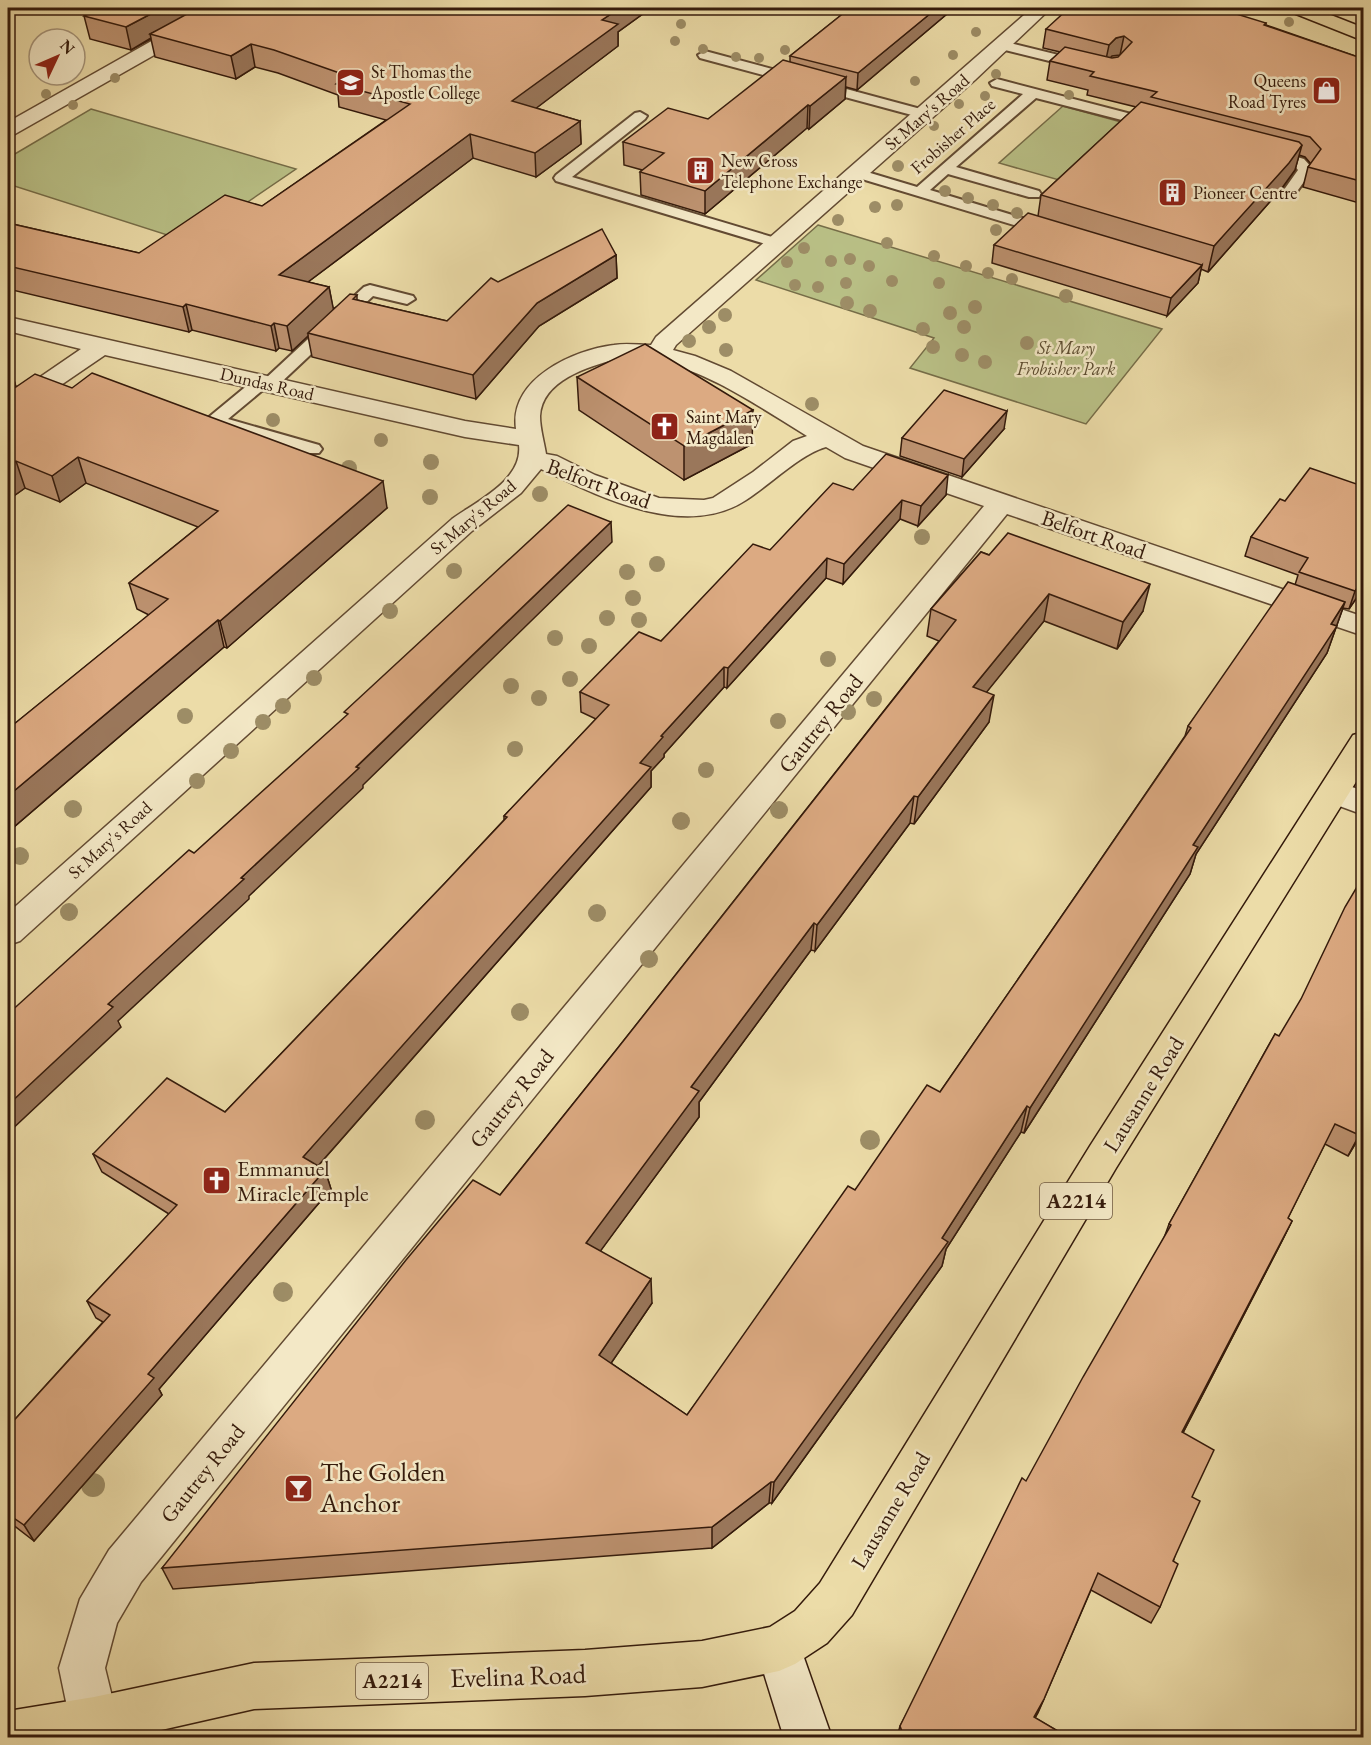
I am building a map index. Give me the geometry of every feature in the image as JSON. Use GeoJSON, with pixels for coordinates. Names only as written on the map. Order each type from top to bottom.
{"type":"FeatureCollection","features":[{"type":"Feature","properties":{"kind":"main road"},"geometry":{"type":"LineString","coordinates":[[1298,8],[1364,35]]}},
{"type":"Feature","properties":{"kind":"main road","name":"Lausanne Road"},"geometry":{"type":"LineString","coordinates":[[779,1648],[811,1627],[836,1599],[1103,1157],[1349,798],[1364,743]]}},
{"type":"Feature","properties":{"kind":"main road","name":"Evelina Road"},"geometry":{"type":"LineString","coordinates":[[8,1736],[94,1729],[254,1686],[585,1673],[702,1664],[779,1648]]}},
{"type":"Feature","properties":{"kind":"street"},"geometry":{"type":"LineString","coordinates":[[8,130],[223,8]]}},
{"type":"Feature","properties":{"kind":"street","name":"St Mary's Road"},"geometry":{"type":"LineString","coordinates":[[660,353],[665,342],[1042,8]]}},
{"type":"Feature","properties":{"kind":"street","name":"Dundas Road"},"geometry":{"type":"LineString","coordinates":[[8,324],[465,429],[530,449]]}},
{"type":"Feature","properties":{"kind":"street"},"geometry":{"type":"LineString","coordinates":[[8,410],[101,347]]}},
{"type":"Feature","properties":{"kind":"street"},"geometry":{"type":"LineString","coordinates":[[530,449],[527,420],[530,405],[540,389],[566,367],[608,352],[660,353]]}},
{"type":"Feature","properties":{"kind":"street","name":"Belfort Road"},"geometry":{"type":"LineString","coordinates":[[660,353],[738,384],[826,439],[854,452],[1364,627]]}},
{"type":"Feature","properties":{"kind":"street","name":"Belfort Road"},"geometry":{"type":"LineString","coordinates":[[530,449],[548,462],[586,481],[656,506],[704,508],[722,504],[762,478],[802,446],[826,439]]}},
{"type":"Feature","properties":{"kind":"street","name":"St Mary's Road"},"geometry":{"type":"LineString","coordinates":[[8,932],[462,525],[513,486],[525,473],[530,449]]}},
{"type":"Feature","properties":{"kind":"street","name":"Gautrey Road"},"geometry":{"type":"LineString","coordinates":[[94,1729],[82,1668],[96,1615],[126,1566],[1002,502]]}},
{"type":"Feature","properties":{"kind":"street"},"geometry":{"type":"LineString","coordinates":[[779,1648],[808,1737]]}},
{"type":"Feature","properties":{"kind":"lane"},"geometry":{"type":"LineString","coordinates":[[1002,45],[1098,69]]}},
{"type":"Feature","properties":{"kind":"lane"},"geometry":{"type":"LineString","coordinates":[[705,55],[923,114]]}},
{"type":"Feature","properties":{"kind":"lane","name":"Frobisher Place"},"geometry":{"type":"LineString","coordinates":[[997,83],[1033,93]]}},
{"type":"Feature","properties":{"kind":"lane"},"geometry":{"type":"LineString","coordinates":[[1033,93],[1162,126]]}},
{"type":"Feature","properties":{"kind":"lane","name":"Frobisher Place"},"geometry":{"type":"LineString","coordinates":[[857,173],[919,192],[1033,93]]}},
{"type":"Feature","properties":{"kind":"lane"},"geometry":{"type":"LineString","coordinates":[[640,116],[561,178],[777,243]]}},
{"type":"Feature","properties":{"kind":"lane"},"geometry":{"type":"LineString","coordinates":[[1251,149],[1299,162],[1306,169],[1288,194]]}},
{"type":"Feature","properties":{"kind":"lane"},"geometry":{"type":"LineString","coordinates":[[946,169],[1034,194]]}},
{"type":"Feature","properties":{"kind":"lane"},"geometry":{"type":"LineString","coordinates":[[919,192],[1065,235]]}},
{"type":"Feature","properties":{"kind":"lane"},"geometry":{"type":"LineString","coordinates":[[313,449],[215,421],[265,384],[370,290],[407,299]]}},
{"type":"Feature","properties":{"kind":"green space"},"geometry":{"type":"Polygon","coordinates":[[[1063,106],[1121,122],[1059,180],[999,163],[1063,106]]]}},
{"type":"Feature","properties":{"kind":"green space"},"geometry":{"type":"Polygon","coordinates":[[[91,109],[296,169],[189,242],[8,184],[8,158],[91,109]]]}},
{"type":"Feature","properties":{"kind":"green space","name":"St Mary Frobisher Park"},"geometry":{"type":"Polygon","coordinates":[[[818,225],[1162,329],[1086,424],[910,368],[934,338],[756,280],[818,225]]]}},
{"type":"Feature","properties":{"kind":"building"},"geometry":{"type":"Polygon","coordinates":[[[101,8],[162,8],[126,27],[84,16],[101,8]]]}},
{"type":"Feature","properties":{"kind":"building"},"geometry":{"type":"Polygon","coordinates":[[[198,8],[620,8],[602,20],[618,24],[512,101],[580,121],[535,153],[470,134],[279,275],[329,287],[287,326],[274,323],[271,326],[186,304],[183,307],[8,266],[8,223],[139,253],[225,195],[262,206],[410,104],[336,84],[348,76],[274,50],[251,44],[231,56],[150,34],[198,8]]]}},
{"type":"Feature","properties":{"kind":"building"},"geometry":{"type":"Polygon","coordinates":[[[850,8],[937,8],[858,73],[790,56],[850,8]]]}},
{"type":"Feature","properties":{"kind":"building"},"geometry":{"type":"Polygon","coordinates":[[[1069,8],[1217,8],[1266,23],[1264,25],[1364,59],[1364,182],[1308,167],[1321,149],[1310,137],[1151,97],[1157,92],[1090,76],[1094,72],[1050,61],[1065,47],[1112,58],[1118,57],[1132,42],[1124,36],[1116,38],[1109,45],[1046,29],[1069,8]]]}},
{"type":"Feature","properties":{"kind":"building"},"geometry":{"type":"Polygon","coordinates":[[[783,60],[846,77],[810,106],[808,105],[705,191],[640,172],[664,153],[623,142],[668,108],[708,119],[783,60]]]}},
{"type":"Feature","properties":{"kind":"building","name":"Pioneer Centre"},"geometry":{"type":"Polygon","coordinates":[[[1141,102],[1299,142],[1302,145],[1289,163],[1214,246],[1041,195],[1141,102]]]}},
{"type":"Feature","properties":{"kind":"building"},"geometry":{"type":"Polygon","coordinates":[[[1028,213],[1202,265],[1171,298],[994,245],[1028,213]]]}},
{"type":"Feature","properties":{"kind":"building"},"geometry":{"type":"Polygon","coordinates":[[[602,229],[616,255],[537,303],[473,375],[308,333],[350,294],[357,295],[353,299],[447,321],[491,278],[498,282],[602,229]]]}},
{"type":"Feature","properties":{"kind":"building"},"geometry":{"type":"Polygon","coordinates":[[[645,344],[753,410],[684,446],[577,377],[645,344]]]}},
{"type":"Feature","properties":{"kind":"building"},"geometry":{"type":"Polygon","coordinates":[[[92,373],[383,481],[220,621],[218,620],[8,796],[8,729],[168,599],[129,583],[218,511],[78,457],[52,476],[16,461],[8,467],[8,391],[35,374],[72,388],[92,373]]]}},
{"type":"Feature","properties":{"kind":"building"},"geometry":{"type":"Polygon","coordinates":[[[944,390],[1007,411],[964,459],[902,438],[944,390]]]}},
{"type":"Feature","properties":{"kind":"building"},"geometry":{"type":"Polygon","coordinates":[[[886,454],[948,475],[921,506],[902,500],[844,564],[827,558],[728,668],[724,667],[661,736],[663,737],[640,763],[651,767],[303,1157],[325,1170],[148,1374],[154,1378],[24,1525],[8,1514],[8,1427],[110,1315],[87,1301],[177,1205],[93,1154],[167,1078],[225,1112],[445,883],[507,817],[504,816],[609,705],[580,692],[639,632],[661,641],[753,544],[770,550],[833,483],[853,490],[886,454]]]}},
{"type":"Feature","properties":{"kind":"building"},"geometry":{"type":"Polygon","coordinates":[[[1310,468],[1362,486],[1364,484],[1364,578],[1355,591],[1299,572],[1308,558],[1251,537],[1280,499],[1285,501],[1310,468]]]}},
{"type":"Feature","properties":{"kind":"building"},"geometry":{"type":"Polygon","coordinates":[[[568,505],[611,522],[356,767],[359,768],[241,878],[244,879],[108,1004],[113,1007],[8,1105],[8,1014],[189,850],[194,853],[348,714],[344,712],[568,505]]]}},
{"type":"Feature","properties":{"kind":"building"},"geometry":{"type":"Polygon","coordinates":[[[1008,533],[1150,584],[1123,622],[1049,594],[973,687],[994,695],[918,797],[914,796],[817,925],[814,923],[691,1087],[699,1091],[586,1243],[651,1279],[599,1355],[687,1415],[848,1186],[855,1190],[927,1085],[940,1092],[1191,728],[1188,726],[1288,582],[1345,602],[1331,624],[1337,626],[1193,845],[1198,847],[1030,1108],[1027,1106],[942,1238],[948,1242],[774,1482],[712,1527],[162,1568],[406,1260],[473,1180],[500,1195],[956,620],[931,609],[981,552],[989,555],[1008,533]]]}},
{"type":"Feature","properties":{"kind":"building"},"geometry":{"type":"Polygon","coordinates":[[[1364,875],[1364,1127],[1359,1135],[1335,1124],[1288,1218],[1292,1221],[1182,1432],[1214,1450],[1192,1497],[1200,1501],[1173,1561],[1178,1564],[1160,1607],[1098,1573],[1044,1699],[1034,1717],[1068,1737],[904,1737],[900,1726],[1022,1478],[1026,1481],[1171,1225],[1169,1224],[1275,1034],[1279,1036],[1301,999],[1345,907],[1364,875]]]}},
{"type":"Feature","properties":{"kind":"place","name":"St Thomas the Apostle College"},"geometry":{"type":"Point","coordinates":[350,82]}},
{"type":"Feature","properties":{"kind":"place","name":"Queens Road Tyres"},"geometry":{"type":"Point","coordinates":[1327,91]}},
{"type":"Feature","properties":{"kind":"place","name":"New Cross Telephone Exchange"},"geometry":{"type":"Point","coordinates":[700,171]}},
{"type":"Feature","properties":{"kind":"place","name":"Pioneer Centre"},"geometry":{"type":"Point","coordinates":[1172,193]}},
{"type":"Feature","properties":{"kind":"place","name":"Saint Mary Magdalen"},"geometry":{"type":"Point","coordinates":[665,427]}},
{"type":"Feature","properties":{"kind":"place","name":"Emmanuel Miracle Temple"},"geometry":{"type":"Point","coordinates":[216,1181]}},
{"type":"Feature","properties":{"kind":"place","name":"The Golden Anchor"},"geometry":{"type":"Point","coordinates":[299,1488]}}]}
